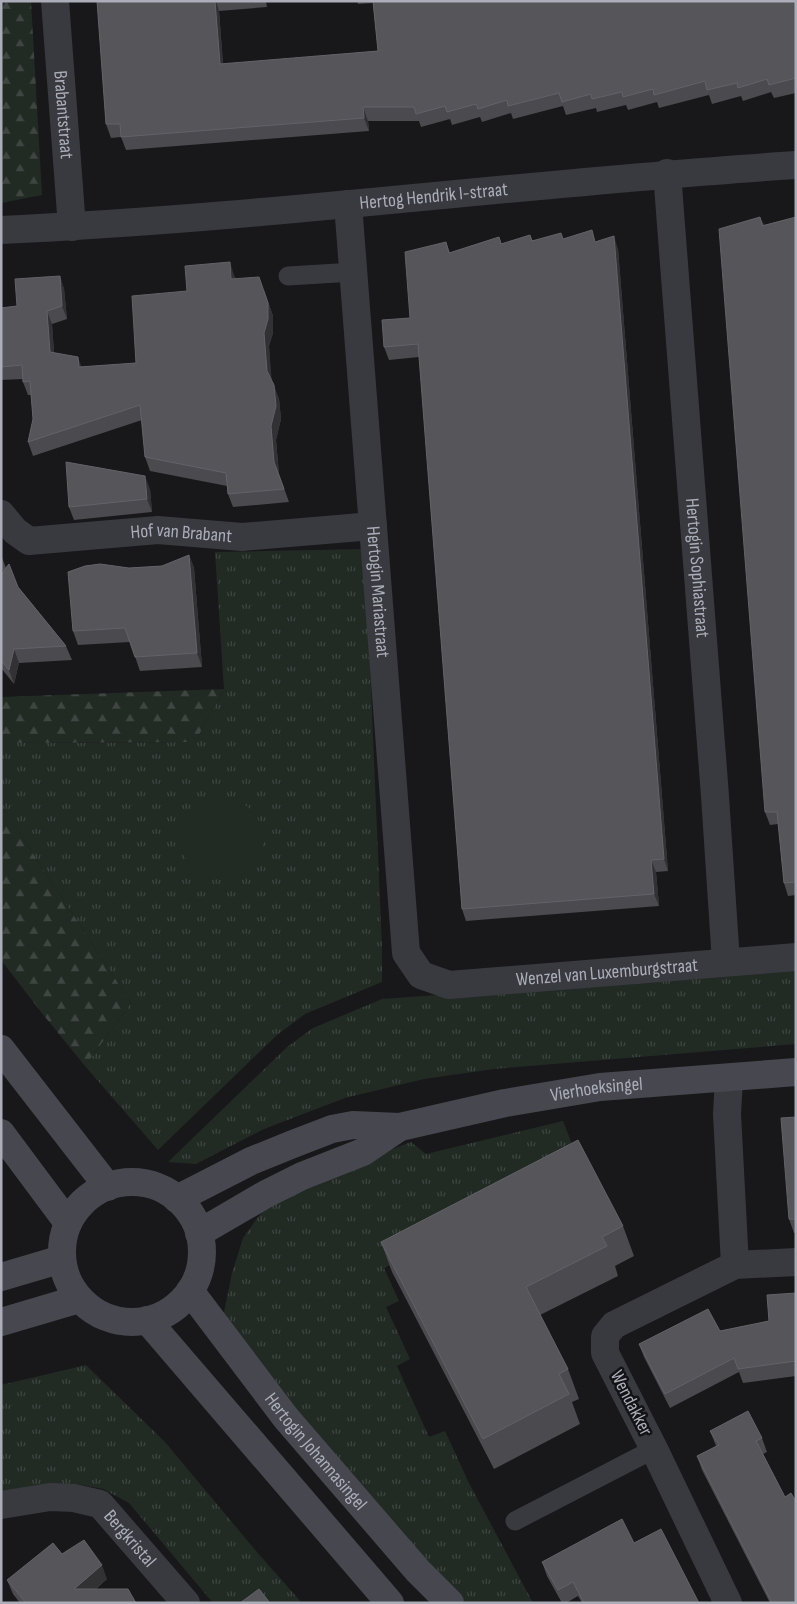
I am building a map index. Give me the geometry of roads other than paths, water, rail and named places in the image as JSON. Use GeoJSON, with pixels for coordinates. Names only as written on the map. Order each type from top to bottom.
{"type":"FeatureCollection","features":[{"type":"Feature","properties":{"kind":"main road"},"geometry":{"type":"LineString","coordinates":[[1,1049],[108,1187]]}},
{"type":"Feature","properties":{"kind":"main road","name":"Vierhoeksingel"},"geometry":{"type":"LineString","coordinates":[[177,1199],[251,1161],[332,1130],[353,1125],[400,1127],[505,1103],[600,1087],[796,1072]]}},
{"type":"Feature","properties":{"kind":"main road","name":"Vierhoeksingel"},"geometry":{"type":"LineString","coordinates":[[199,1233],[266,1194],[302,1176],[363,1152],[400,1127]]}},
{"type":"Feature","properties":{"kind":"main road"},"geometry":{"type":"LineString","coordinates":[[1,1132],[68,1223]]}},
{"type":"Feature","properties":{"kind":"main road"},"geometry":{"type":"LineString","coordinates":[[129,1183],[146,1184],[163,1190],[177,1199],[190,1215],[199,1233],[202,1250],[197,1279],[190,1291],[178,1304],[164,1315],[147,1320],[128,1322],[110,1319],[93,1311],[79,1299],[67,1280],[62,1259],[63,1237],[68,1223],[78,1208],[92,1195],[108,1187],[129,1183]]}},
{"type":"Feature","properties":{"kind":"main road"},"geometry":{"type":"LineString","coordinates":[[1,1278],[62,1259]]}},
{"type":"Feature","properties":{"kind":"main road","name":"Hertogin Johannasingel"},"geometry":{"type":"LineString","coordinates":[[190,1291],[286,1418],[418,1571],[450,1603]]}},
{"type":"Feature","properties":{"kind":"main road"},"geometry":{"type":"LineString","coordinates":[[1,1322],[79,1299]]}},
{"type":"Feature","properties":{"kind":"main road"},"geometry":{"type":"LineString","coordinates":[[147,1320],[390,1603]]}},
{"type":"Feature","properties":{"kind":"street","name":"Brabantstraat"},"geometry":{"type":"LineString","coordinates":[[55,1],[72,227]]}},
{"type":"Feature","properties":{"kind":"street","name":"Hertog Hendrik I-straat"},"geometry":{"type":"LineString","coordinates":[[72,227],[348,204],[667,173],[796,165]]}},
{"type":"Feature","properties":{"kind":"street","name":"Hertogin Sophiastraat"},"geometry":{"type":"LineString","coordinates":[[667,173],[726,962]]}},
{"type":"Feature","properties":{"kind":"street","name":"Hertogin Mariastraat"},"geometry":{"type":"LineString","coordinates":[[348,204],[406,952],[421,975]]}},
{"type":"Feature","properties":{"kind":"street"},"geometry":{"type":"LineString","coordinates":[[1,230],[72,227]]}},
{"type":"Feature","properties":{"kind":"street","name":"Hof van Brabant"},"geometry":{"type":"LineString","coordinates":[[1,514],[15,531],[30,541],[158,530],[242,536],[373,526]]}},
{"type":"Feature","properties":{"kind":"street","name":"Wenzel van Luxemburgstraat"},"geometry":{"type":"LineString","coordinates":[[421,975],[449,985],[796,956]]}},
{"type":"Feature","properties":{"kind":"street"},"geometry":{"type":"LineString","coordinates":[[728,1078],[727,1114],[735,1265]]}},
{"type":"Feature","properties":{"kind":"street","name":"Wendakker"},"geometry":{"type":"LineString","coordinates":[[728,1603],[654,1449],[605,1353],[605,1336],[614,1325],[735,1265],[796,1262]]}},
{"type":"Feature","properties":{"kind":"street","name":"Bergkristal"},"geometry":{"type":"LineString","coordinates":[[1,1505],[50,1497],[74,1498],[100,1504],[186,1603]]}},
{"type":"Feature","properties":{"kind":"lane"},"geometry":{"type":"LineString","coordinates":[[288,276],[354,272]]}},
{"type":"Feature","properties":{"kind":"lane"},"geometry":{"type":"LineString","coordinates":[[516,1521],[654,1449]]}}]}
